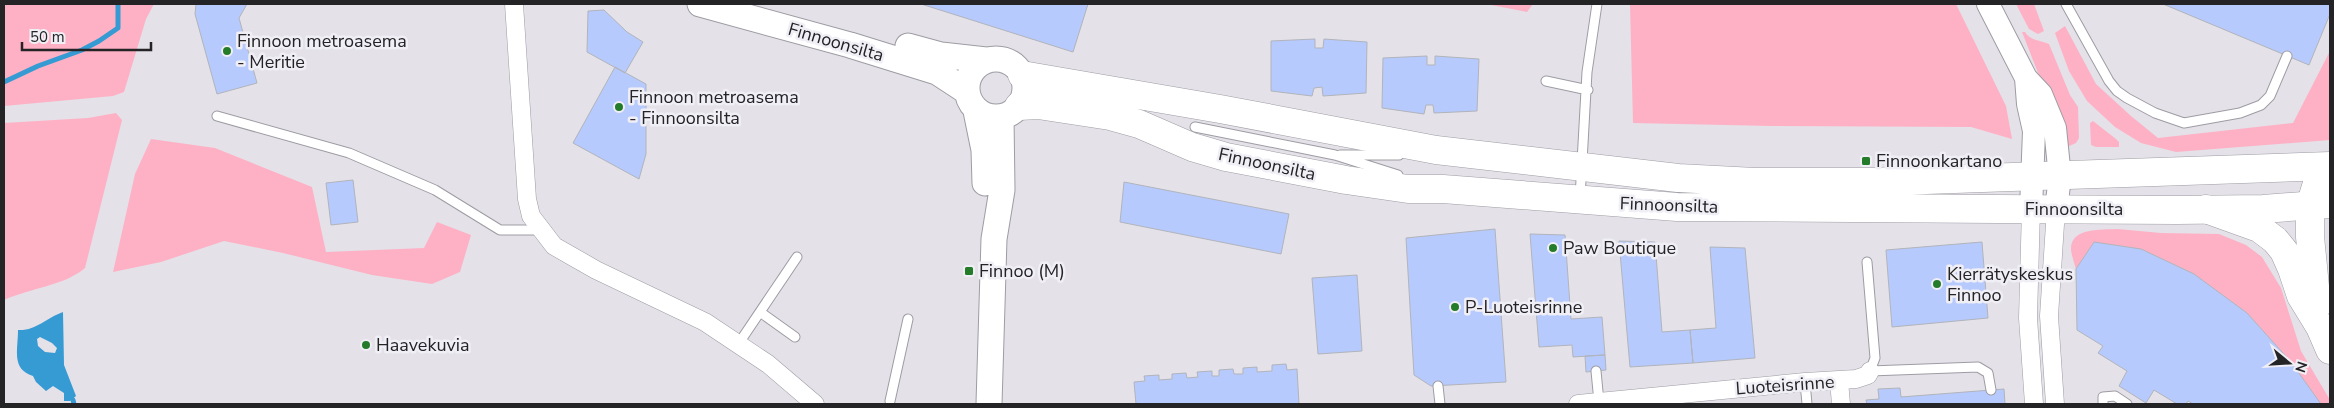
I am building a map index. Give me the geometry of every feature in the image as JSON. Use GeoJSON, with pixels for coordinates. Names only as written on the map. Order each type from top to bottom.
{"type":"FeatureCollection","features":[{"type":"Feature","properties":{"kind":"main road","name":"Finnoonsilta"},"geometry":{"type":"LineString","coordinates":[[700,4],[850,45],[936,72],[971,101]]}},
{"type":"Feature","properties":{"kind":"main road","name":"Finnoonsilta"},"geometry":{"type":"LineString","coordinates":[[759,4],[941,55],[986,60]]}},
{"type":"Feature","properties":{"kind":"main road"},"geometry":{"type":"LineString","coordinates":[[989,404],[994,239],[1002,190],[1010,112],[1024,96],[1025,85],[1022,75],[1015,66],[1007,61],[996,59],[986,60],[977,65],[970,72],[967,82],[984,150],[985,190],[994,239]]}},
{"type":"Feature","properties":{"kind":"main road","name":"Finnoonsilta"},"geometry":{"type":"LineString","coordinates":[[1022,75],[1220,109],[1436,150],[1678,178],[1755,182],[1868,182],[2046,177],[2324,187]]}},
{"type":"Feature","properties":{"kind":"main road"},"geometry":{"type":"LineString","coordinates":[[971,101],[988,117],[1010,112]]}},
{"type":"Feature","properties":{"kind":"main road","name":"Finnoonsilta"},"geometry":{"type":"LineString","coordinates":[[1010,112],[1038,105],[1110,116],[1139,124],[1192,147],[1226,157],[1372,184],[1408,189],[1443,189],[1676,207],[2262,209],[2324,187]]}},
{"type":"Feature","properties":{"kind":"main road"},"geometry":{"type":"LineString","coordinates":[[2324,187],[2314,291],[2325,338]]}},
{"type":"Feature","properties":{"kind":"main road"},"geometry":{"type":"LineString","coordinates":[[2206,209],[2259,228],[2275,240],[2284,251],[2302,296],[2325,338]]}},
{"type":"Feature","properties":{"kind":"street"},"geometry":{"type":"LineString","coordinates":[[514,4],[527,199],[532,216],[540,230],[554,246],[705,322],[739,343],[815,404]]}},
{"type":"Feature","properties":{"kind":"street"},"geometry":{"type":"LineString","coordinates":[[1988,4],[2026,78],[2041,94],[2055,128],[2046,177],[2044,209],[2028,318],[2034,404]]}},
{"type":"Feature","properties":{"kind":"street"},"geometry":{"type":"LineString","coordinates":[[2044,209],[2055,404]]}},
{"type":"Feature","properties":{"kind":"street","name":"Luoteisrinne"},"geometry":{"type":"LineString","coordinates":[[1578,404],[1805,382],[1839,381],[1864,376],[1870,371]]}},
{"type":"Feature","properties":{"kind":"street"},"geometry":{"type":"LineString","coordinates":[[1839,381],[1841,404]]}},
{"type":"Feature","properties":{"kind":"lane"},"geometry":{"type":"LineString","coordinates":[[1580,200],[1588,90],[1587,72],[1597,4]]}},
{"type":"Feature","properties":{"kind":"lane"},"geometry":{"type":"LineString","coordinates":[[2066,4],[2109,81],[2117,91],[2155,113],[2184,123],[2240,113],[2261,105],[2270,96],[2287,56]]}},
{"type":"Feature","properties":{"kind":"lane"},"geometry":{"type":"LineString","coordinates":[[1546,81],[1588,90]]}},
{"type":"Feature","properties":{"kind":"lane"},"geometry":{"type":"LineString","coordinates":[[218,116],[349,153],[434,190],[500,230],[540,230]]}},
{"type":"Feature","properties":{"kind":"lane"},"geometry":{"type":"LineString","coordinates":[[1194,127],[1335,155],[1405,177]]}},
{"type":"Feature","properties":{"kind":"lane"},"geometry":{"type":"LineString","coordinates":[[1335,155],[1406,155],[1436,150]]}},
{"type":"Feature","properties":{"kind":"lane"},"geometry":{"type":"LineString","coordinates":[[1414,180],[1443,189]]}},
{"type":"Feature","properties":{"kind":"lane"},"geometry":{"type":"LineString","coordinates":[[739,343],[797,257]]}},
{"type":"Feature","properties":{"kind":"lane"},"geometry":{"type":"LineString","coordinates":[[1866,262],[1875,358],[1870,371],[1879,373],[1978,367],[1988,373],[1991,390]]}},
{"type":"Feature","properties":{"kind":"lane"},"geometry":{"type":"LineString","coordinates":[[760,312],[796,336]]}},
{"type":"Feature","properties":{"kind":"lane"},"geometry":{"type":"LineString","coordinates":[[890,401],[908,318]]}},
{"type":"Feature","properties":{"kind":"lane"},"geometry":{"type":"LineString","coordinates":[[1596,371],[1599,402]]}},
{"type":"Feature","properties":{"kind":"lane"},"geometry":{"type":"LineString","coordinates":[[1805,382],[1807,404]]}},
{"type":"Feature","properties":{"kind":"lane"},"geometry":{"type":"LineString","coordinates":[[1438,386],[1440,404]]}},
{"type":"Feature","properties":{"kind":"lane"},"geometry":{"type":"LineString","coordinates":[[2103,404],[2103,397],[2115,396],[2127,404]]}},
{"type":"Feature","properties":{"kind":"shaded area"},"geometry":{"type":"Polygon","coordinates":[[[4,4],[154,4],[146,19],[124,92],[113,96],[4,106],[4,4]]]}},
{"type":"Feature","properties":{"kind":"shaded area"},"geometry":{"type":"Polygon","coordinates":[[[1486,4],[1533,4],[1527,12],[1486,4]]]}},
{"type":"Feature","properties":{"kind":"shaded area"},"geometry":{"type":"Polygon","coordinates":[[[1630,4],[1956,4],[2006,106],[2012,139],[1971,127],[1633,123],[1630,4]]]}},
{"type":"Feature","properties":{"kind":"shaded area"},"geometry":{"type":"Polygon","coordinates":[[[2016,4],[2034,4],[2044,31],[2038,34],[2029,29],[2016,4]]]}},
{"type":"Feature","properties":{"kind":"shaded area"},"geometry":{"type":"Polygon","coordinates":[[[2065,26],[2096,84],[2158,138],[2293,123],[2330,51],[2330,140],[2176,152],[2141,143],[2115,127],[2087,101],[2069,71],[2055,33],[2065,26]]]}},
{"type":"Feature","properties":{"kind":"shaded area"},"geometry":{"type":"Polygon","coordinates":[[[2022,32],[2025,32],[2033,39],[2049,44],[2070,95],[2078,107],[2079,138],[2076,143],[2067,147],[2022,32]]]}},
{"type":"Feature","properties":{"kind":"shaded area"},"geometry":{"type":"Polygon","coordinates":[[[116,113],[122,120],[85,268],[77,274],[57,283],[4,300],[4,123],[88,118],[116,113]]]}},
{"type":"Feature","properties":{"kind":"shaded area"},"geometry":{"type":"Polygon","coordinates":[[[2093,121],[2119,142],[2119,147],[2096,147],[2091,145],[2090,123],[2093,121]]]}},
{"type":"Feature","properties":{"kind":"shaded area"},"geometry":{"type":"Polygon","coordinates":[[[151,139],[215,148],[312,187],[326,252],[424,248],[437,222],[471,235],[460,272],[432,284],[372,275],[283,253],[224,241],[161,262],[113,272],[135,174],[151,139]]]}},
{"type":"Feature","properties":{"kind":"shaded area"},"geometry":{"type":"Polygon","coordinates":[[[2117,229],[2161,233],[2219,234],[2246,245],[2262,257],[2281,288],[2301,351],[2330,400],[2330,404],[2321,404],[2291,362],[2247,313],[2194,274],[2141,249],[2094,242],[2076,269],[2071,250],[2072,243],[2076,237],[2088,231],[2117,229]]]}},
{"type":"Feature","properties":{"kind":"water"},"geometry":{"type":"Polygon","coordinates":[[[63,312],[64,365],[76,396],[70,401],[64,401],[64,393],[53,386],[46,391],[36,382],[33,376],[21,369],[17,358],[18,330],[36,326],[63,312]],[[40,337],[37,339],[38,346],[45,352],[55,353],[57,348],[40,337]]]}},
{"type":"Feature","properties":{"kind":"building","name":"Finnoon metroasema - Meritie"},"geometry":{"type":"Polygon","coordinates":[[[196,4],[247,4],[239,18],[257,83],[217,94],[195,14],[196,4]]]}},
{"type":"Feature","properties":{"kind":"building"},"geometry":{"type":"Polygon","coordinates":[[[921,4],[1088,4],[1073,52],[921,4]]]}},
{"type":"Feature","properties":{"kind":"building"},"geometry":{"type":"Polygon","coordinates":[[[2163,4],[2330,4],[2330,14],[2309,65],[2163,4]]]}},
{"type":"Feature","properties":{"kind":"building"},"geometry":{"type":"Polygon","coordinates":[[[604,10],[627,32],[643,42],[625,73],[587,52],[588,11],[604,10]]]}},
{"type":"Feature","properties":{"kind":"building"},"geometry":{"type":"Polygon","coordinates":[[[1315,39],[1315,48],[1323,48],[1324,39],[1367,42],[1366,93],[1323,96],[1322,87],[1314,88],[1312,96],[1271,91],[1271,41],[1315,39]]]}},
{"type":"Feature","properties":{"kind":"building"},"geometry":{"type":"Polygon","coordinates":[[[1427,56],[1427,65],[1435,65],[1435,56],[1479,59],[1477,111],[1434,113],[1433,105],[1426,105],[1424,114],[1382,108],[1383,58],[1427,56]]]}},
{"type":"Feature","properties":{"kind":"building","name":"Finnoon metroasema - Finnoonsilta"},"geometry":{"type":"Polygon","coordinates":[[[615,67],[646,84],[646,154],[639,179],[573,143],[615,67]]]}},
{"type":"Feature","properties":{"kind":"building"},"geometry":{"type":"Polygon","coordinates":[[[353,180],[358,222],[331,225],[326,183],[353,180]]]}},
{"type":"Feature","properties":{"kind":"building"},"geometry":{"type":"Polygon","coordinates":[[[1124,182],[1289,214],[1281,254],[1120,222],[1124,182]]]}},
{"type":"Feature","properties":{"kind":"building","name":"P-Luoteisrinne"},"geometry":{"type":"Polygon","coordinates":[[[1495,229],[1506,382],[1431,386],[1414,375],[1406,238],[1495,229]]]}},
{"type":"Feature","properties":{"kind":"building"},"geometry":{"type":"Polygon","coordinates":[[[1530,234],[1565,235],[1571,319],[1602,317],[1605,355],[1573,357],[1572,345],[1539,347],[1530,234]]]}},
{"type":"Feature","properties":{"kind":"building"},"geometry":{"type":"Polygon","coordinates":[[[1619,241],[1655,242],[1662,332],[1690,330],[1693,363],[1630,367],[1619,241]]]}},
{"type":"Feature","properties":{"kind":"building","name":"Kierrätyskeskus Finnoo"},"geometry":{"type":"Polygon","coordinates":[[[1982,242],[1988,318],[1892,327],[1886,250],[1982,242]]]}},
{"type":"Feature","properties":{"kind":"building"},"geometry":{"type":"Polygon","coordinates":[[[2094,242],[2141,249],[2194,274],[2247,313],[2291,362],[2321,404],[2193,404],[2188,401],[2186,404],[2177,404],[2154,390],[2146,403],[2119,386],[2127,371],[2098,353],[2103,346],[2077,330],[2076,269],[2094,242]]]}},
{"type":"Feature","properties":{"kind":"building"},"geometry":{"type":"Polygon","coordinates":[[[1710,247],[1745,248],[1755,358],[1693,363],[1690,330],[1716,328],[1710,247]]]}},
{"type":"Feature","properties":{"kind":"building"},"geometry":{"type":"Polygon","coordinates":[[[1357,275],[1362,351],[1318,354],[1312,278],[1357,275]]]}},
{"type":"Feature","properties":{"kind":"building"},"geometry":{"type":"Polygon","coordinates":[[[1605,355],[1606,370],[1586,372],[1585,356],[1605,355]]]}},
{"type":"Feature","properties":{"kind":"building"},"geometry":{"type":"Polygon","coordinates":[[[1286,364],[1287,370],[1297,369],[1299,404],[1136,404],[1134,382],[1145,381],[1144,376],[1159,375],[1159,380],[1172,379],[1172,374],[1186,373],[1187,378],[1198,377],[1197,372],[1212,371],[1212,376],[1219,376],[1219,370],[1233,369],[1234,374],[1243,374],[1243,368],[1257,367],[1257,372],[1272,371],[1272,365],[1286,364]]]}},
{"type":"Feature","properties":{"kind":"building"},"geometry":{"type":"Polygon","coordinates":[[[1900,388],[1901,397],[2004,389],[2005,404],[1867,404],[1866,400],[1879,399],[1878,389],[1900,388]]]}},
{"type":"Feature","properties":{"kind":"waterway"},"geometry":{"type":"LineString","coordinates":[[4,82],[38,66],[82,50],[99,41],[118,28],[118,4]]}},
{"type":"Feature","properties":{"kind":"waterway"},"geometry":{"type":"LineString","coordinates":[[73,400],[74,404]]}},
{"type":"Feature","properties":{"kind":"place","name":"Finnoon metroasema - Meritie"},"geometry":{"type":"Point","coordinates":[227,51]}},
{"type":"Feature","properties":{"kind":"place","name":"Finnoon metroasema - Finnoonsilta"},"geometry":{"type":"Point","coordinates":[619,107]}},
{"type":"Feature","properties":{"kind":"place","name":"Finnoonkartano"},"geometry":{"type":"Point","coordinates":[1866,161]}},
{"type":"Feature","properties":{"kind":"place","name":"Paw Boutique"},"geometry":{"type":"Point","coordinates":[1553,248]}},
{"type":"Feature","properties":{"kind":"place","name":"Finnoo (M)"},"geometry":{"type":"Point","coordinates":[969,271]}},
{"type":"Feature","properties":{"kind":"place","name":"Kierrätyskeskus Finnoo"},"geometry":{"type":"Point","coordinates":[1937,284]}},
{"type":"Feature","properties":{"kind":"place","name":"P-Luoteisrinne"},"geometry":{"type":"Point","coordinates":[1455,307]}},
{"type":"Feature","properties":{"kind":"place","name":"Haavekuvia"},"geometry":{"type":"Point","coordinates":[366,345]}}]}
